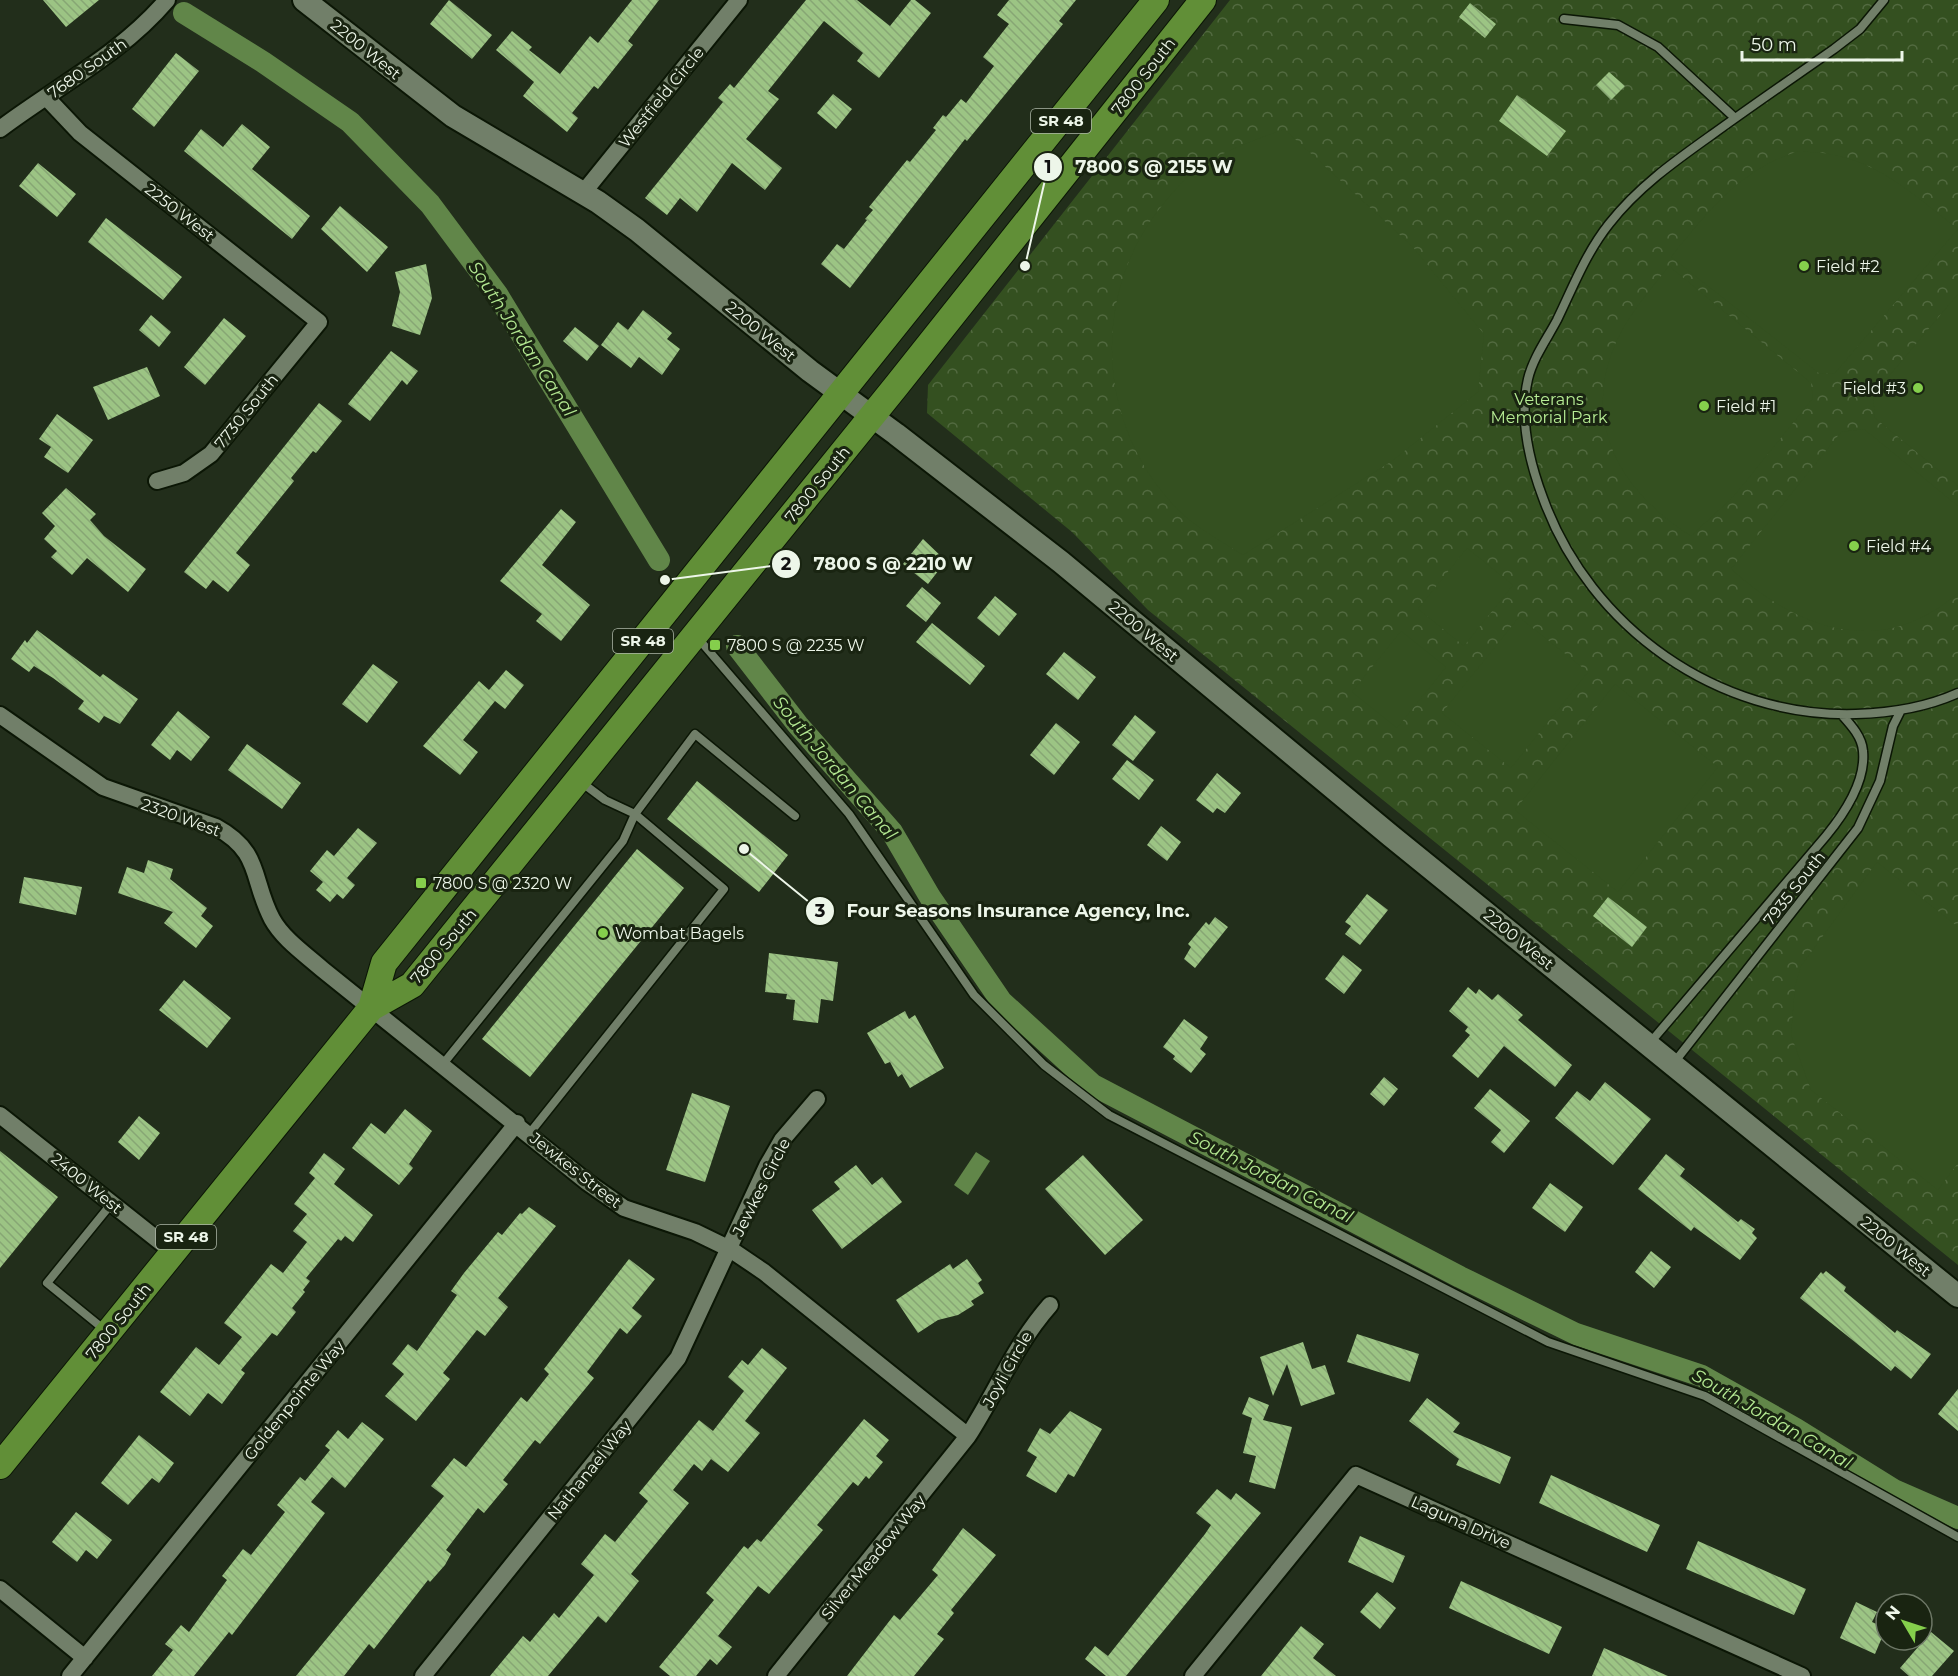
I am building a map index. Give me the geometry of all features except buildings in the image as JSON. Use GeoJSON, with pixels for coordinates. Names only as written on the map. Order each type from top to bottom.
{"type":"FeatureCollection","features":[{"type":"Feature","properties":{"kind":"main road","name":"7800 South"},"geometry":{"type":"LineString","coordinates":[[371,1008],[384,963],[1156,0]]}},
{"type":"Feature","properties":{"kind":"main road","name":"7800 South"},"geometry":{"type":"LineString","coordinates":[[0,1466],[371,1008],[412,985],[872,416],[1203,0]]}},
{"type":"Feature","properties":{"kind":"street","name":"7680 South"},"geometry":{"type":"LineString","coordinates":[[0,129],[111,54],[145,25],[167,0]]}},
{"type":"Feature","properties":{"kind":"street","name":"2200 West"},"geometry":{"type":"LineString","coordinates":[[304,0],[453,116],[584,193],[637,230],[842,394],[1061,562],[1958,1296]]}},
{"type":"Feature","properties":{"kind":"street","name":"Westfield Circle"},"geometry":{"type":"LineString","coordinates":[[584,193],[739,0]]}},
{"type":"Feature","properties":{"kind":"street","name":"2250 West"},"geometry":{"type":"LineString","coordinates":[[46,97],[80,133],[319,321]]}},
{"type":"Feature","properties":{"kind":"street","name":"7730 South"},"geometry":{"type":"LineString","coordinates":[[157,481],[184,473],[211,454],[319,321]]}},
{"type":"Feature","properties":{"kind":"street","name":"2320 West"},"geometry":{"type":"LineString","coordinates":[[0,715],[104,787],[216,827],[232,836],[245,847],[267,908],[280,931],[371,1008]]}},
{"type":"Feature","properties":{"kind":"street","name":"Jewkes Street"},"geometry":{"type":"LineString","coordinates":[[371,1008],[588,1182],[624,1208],[695,1232],[730,1249],[764,1272],[968,1436]]}},
{"type":"Feature","properties":{"kind":"street","name":"Jewkes Circle"},"geometry":{"type":"LineString","coordinates":[[730,1249],[782,1140],[817,1099]]}},
{"type":"Feature","properties":{"kind":"street","name":"2400 West"},"geometry":{"type":"LineString","coordinates":[[0,1115],[173,1252]]}},
{"type":"Feature","properties":{"kind":"street","name":"Goldenpointe Way"},"geometry":{"type":"LineString","coordinates":[[70,1676],[523,1129]]}},
{"type":"Feature","properties":{"kind":"street","name":"Nathanael Way"},"geometry":{"type":"LineString","coordinates":[[423,1676],[673,1365],[687,1341],[730,1249]]}},
{"type":"Feature","properties":{"kind":"street","name":"Joyli Circle"},"geometry":{"type":"LineString","coordinates":[[968,1436],[987,1407],[1020,1341],[1050,1305]]}},
{"type":"Feature","properties":{"kind":"street","name":"Silver Meadow Way"},"geometry":{"type":"LineString","coordinates":[[776,1676],[929,1488],[968,1436]]}},
{"type":"Feature","properties":{"kind":"street","name":"Laguna Drive"},"geometry":{"type":"LineString","coordinates":[[1193,1676],[1356,1475],[1802,1676]]}},
{"type":"Feature","properties":{"kind":"street"},"geometry":{"type":"LineString","coordinates":[[0,1589],[85,1658]]}},
{"type":"Feature","properties":{"kind":"lane"},"geometry":{"type":"LineString","coordinates":[[1884,0],[1860,28],[1834,49],[1734,118],[1653,178],[1609,223],[1596,242],[1529,376],[1525,422],[1529,450],[1550,518],[1568,552],[1591,586],[1643,640],[1697,677],[1748,700],[1774,708],[1842,715],[1900,710],[1927,704],[1958,693]]}},
{"type":"Feature","properties":{"kind":"lane"},"geometry":{"type":"LineString","coordinates":[[1564,19],[1618,25],[1658,47],[1734,118]]}},
{"type":"Feature","properties":{"kind":"lane"},"geometry":{"type":"LineString","coordinates":[[695,634],[849,814],[974,995],[1044,1065],[1109,1114],[1548,1342],[1705,1396],[1958,1537]]}},
{"type":"Feature","properties":{"kind":"lane","name":"7935 South"},"geometry":{"type":"LineString","coordinates":[[1673,1064],[1858,828],[1880,781],[1893,726],[1900,710]]}},
{"type":"Feature","properties":{"kind":"lane","name":"7935 South"},"geometry":{"type":"LineString","coordinates":[[1648,1044],[1826,836],[1846,808],[1860,774],[1863,750],[1856,731],[1842,715]]}},
{"type":"Feature","properties":{"kind":"lane"},"geometry":{"type":"LineString","coordinates":[[443,1064],[623,841],[635,814],[695,734],[795,816]]}},
{"type":"Feature","properties":{"kind":"lane"},"geometry":{"type":"LineString","coordinates":[[523,1129],[724,889],[635,814],[606,800],[579,780]]}},
{"type":"Feature","properties":{"kind":"lane"},"geometry":{"type":"LineString","coordinates":[[108,1333],[47,1282],[112,1203]]}},
{"type":"Feature","properties":{"kind":"green space","name":"Veterans Memorial Park"},"geometry":{"type":"Polygon","coordinates":[[[1230,0],[1958,0],[1958,1265],[1148,610],[1072,532],[927,413],[928,385],[1230,0]]]}},
{"type":"Feature","properties":{"kind":"green space"},"geometry":{"type":"Polygon","coordinates":[[[1284,129],[1412,246],[1484,334],[1478,392],[1392,461],[1243,555],[1186,517],[1170,501],[1145,468],[1127,431],[1116,392],[1112,352],[1115,312],[1124,273],[1141,236],[1180,184],[1197,169],[1217,157],[1284,129]]]}},
{"type":"Feature","properties":{"kind":"green space","name":"Field #2"},"geometry":{"type":"Polygon","coordinates":[[[1796,152],[1844,157],[1864,164],[1902,186],[1958,229],[1835,373],[1820,374],[1671,257],[1726,194],[1758,169],[1796,152]]]}},
{"type":"Feature","properties":{"kind":"green space","name":"Field #1"},"geometry":{"type":"Polygon","coordinates":[[[1669,266],[1811,383],[1813,398],[1734,496],[1691,536],[1664,516],[1641,494],[1623,470],[1610,444],[1604,416],[1604,387],[1611,356],[1630,317],[1669,266]]]}},
{"type":"Feature","properties":{"kind":"green space","name":"Field #3"},"geometry":{"type":"Polygon","coordinates":[[[1958,294],[1958,486],[1875,418],[1873,395],[1958,294]]]}},
{"type":"Feature","properties":{"kind":"green space","name":"Field #4"},"geometry":{"type":"Polygon","coordinates":[[[1864,429],[1958,506],[1958,593],[1929,614],[1900,626],[1870,631],[1841,629],[1812,621],[1784,608],[1731,569],[1841,432],[1864,429]]]}},
{"type":"Feature","properties":{"kind":"green space"},"geometry":{"type":"Polygon","coordinates":[[[1467,548],[1513,585],[1464,646],[1418,609],[1467,548]]]}},
{"type":"Feature","properties":{"kind":"green space"},"geometry":{"type":"Polygon","coordinates":[[[1519,617],[1588,672],[1511,768],[1442,713],[1519,617]]]}},
{"type":"Feature","properties":{"kind":"green space"},"geometry":{"type":"Polygon","coordinates":[[[1401,631],[1446,667],[1397,728],[1352,692],[1401,631]]]}},
{"type":"Feature","properties":{"kind":"green space"},"geometry":{"type":"Polygon","coordinates":[[[1615,684],[1718,767],[1618,892],[1515,810],[1615,684]]]}},
{"type":"Feature","properties":{"kind":"green space"},"geometry":{"type":"Polygon","coordinates":[[[1877,862],[1958,927],[1958,1163],[1938,1190],[1811,1090],[1791,1035],[1795,986],[1801,966],[1877,862]]]}},
{"type":"Feature","properties":{"kind":"shaded area"},"geometry":{"type":"Polygon","coordinates":[[[976,1152],[990,1161],[968,1195],[954,1185],[976,1152]]]}},
{"type":"Feature","properties":{"kind":"waterway","name":"South Jordan Canal"},"geometry":{"type":"LineString","coordinates":[[184,13],[263,62],[350,122],[430,204],[497,294],[659,560]]}},
{"type":"Feature","properties":{"kind":"waterway","name":"South Jordan Canal"},"geometry":{"type":"LineString","coordinates":[[737,646],[798,725],[892,832],[930,897],[1001,1001],[1093,1085],[1460,1277],[1576,1334],[1702,1376],[1796,1429],[1894,1490],[1958,1518]]}},
{"type":"Feature","properties":{"kind":"place","name":"7800 S @ 2155 W"},"geometry":{"type":"Point","coordinates":[1025,266]}},
{"type":"Feature","properties":{"kind":"place","name":"Field #2"},"geometry":{"type":"Point","coordinates":[1804,266]}},
{"type":"Feature","properties":{"kind":"place","name":"Field #3"},"geometry":{"type":"Point","coordinates":[1918,388]}},
{"type":"Feature","properties":{"kind":"place","name":"Field #1"},"geometry":{"type":"Point","coordinates":[1704,406]}},
{"type":"Feature","properties":{"kind":"place","name":"Field #4"},"geometry":{"type":"Point","coordinates":[1854,546]}},
{"type":"Feature","properties":{"kind":"place","name":"7800 S @ 2210 W"},"geometry":{"type":"Point","coordinates":[665,580]}},
{"type":"Feature","properties":{"kind":"place","name":"7800 S @ 2235 W"},"geometry":{"type":"Point","coordinates":[715,645]}},
{"type":"Feature","properties":{"kind":"place","name":"Four Seasons Insurance Agency, Inc."},"geometry":{"type":"Point","coordinates":[744,849]}},
{"type":"Feature","properties":{"kind":"place","name":"7800 S @ 2320 W"},"geometry":{"type":"Point","coordinates":[421,883]}},
{"type":"Feature","properties":{"kind":"place","name":"Wombat Bagels"},"geometry":{"type":"Point","coordinates":[603,933]}}]}
